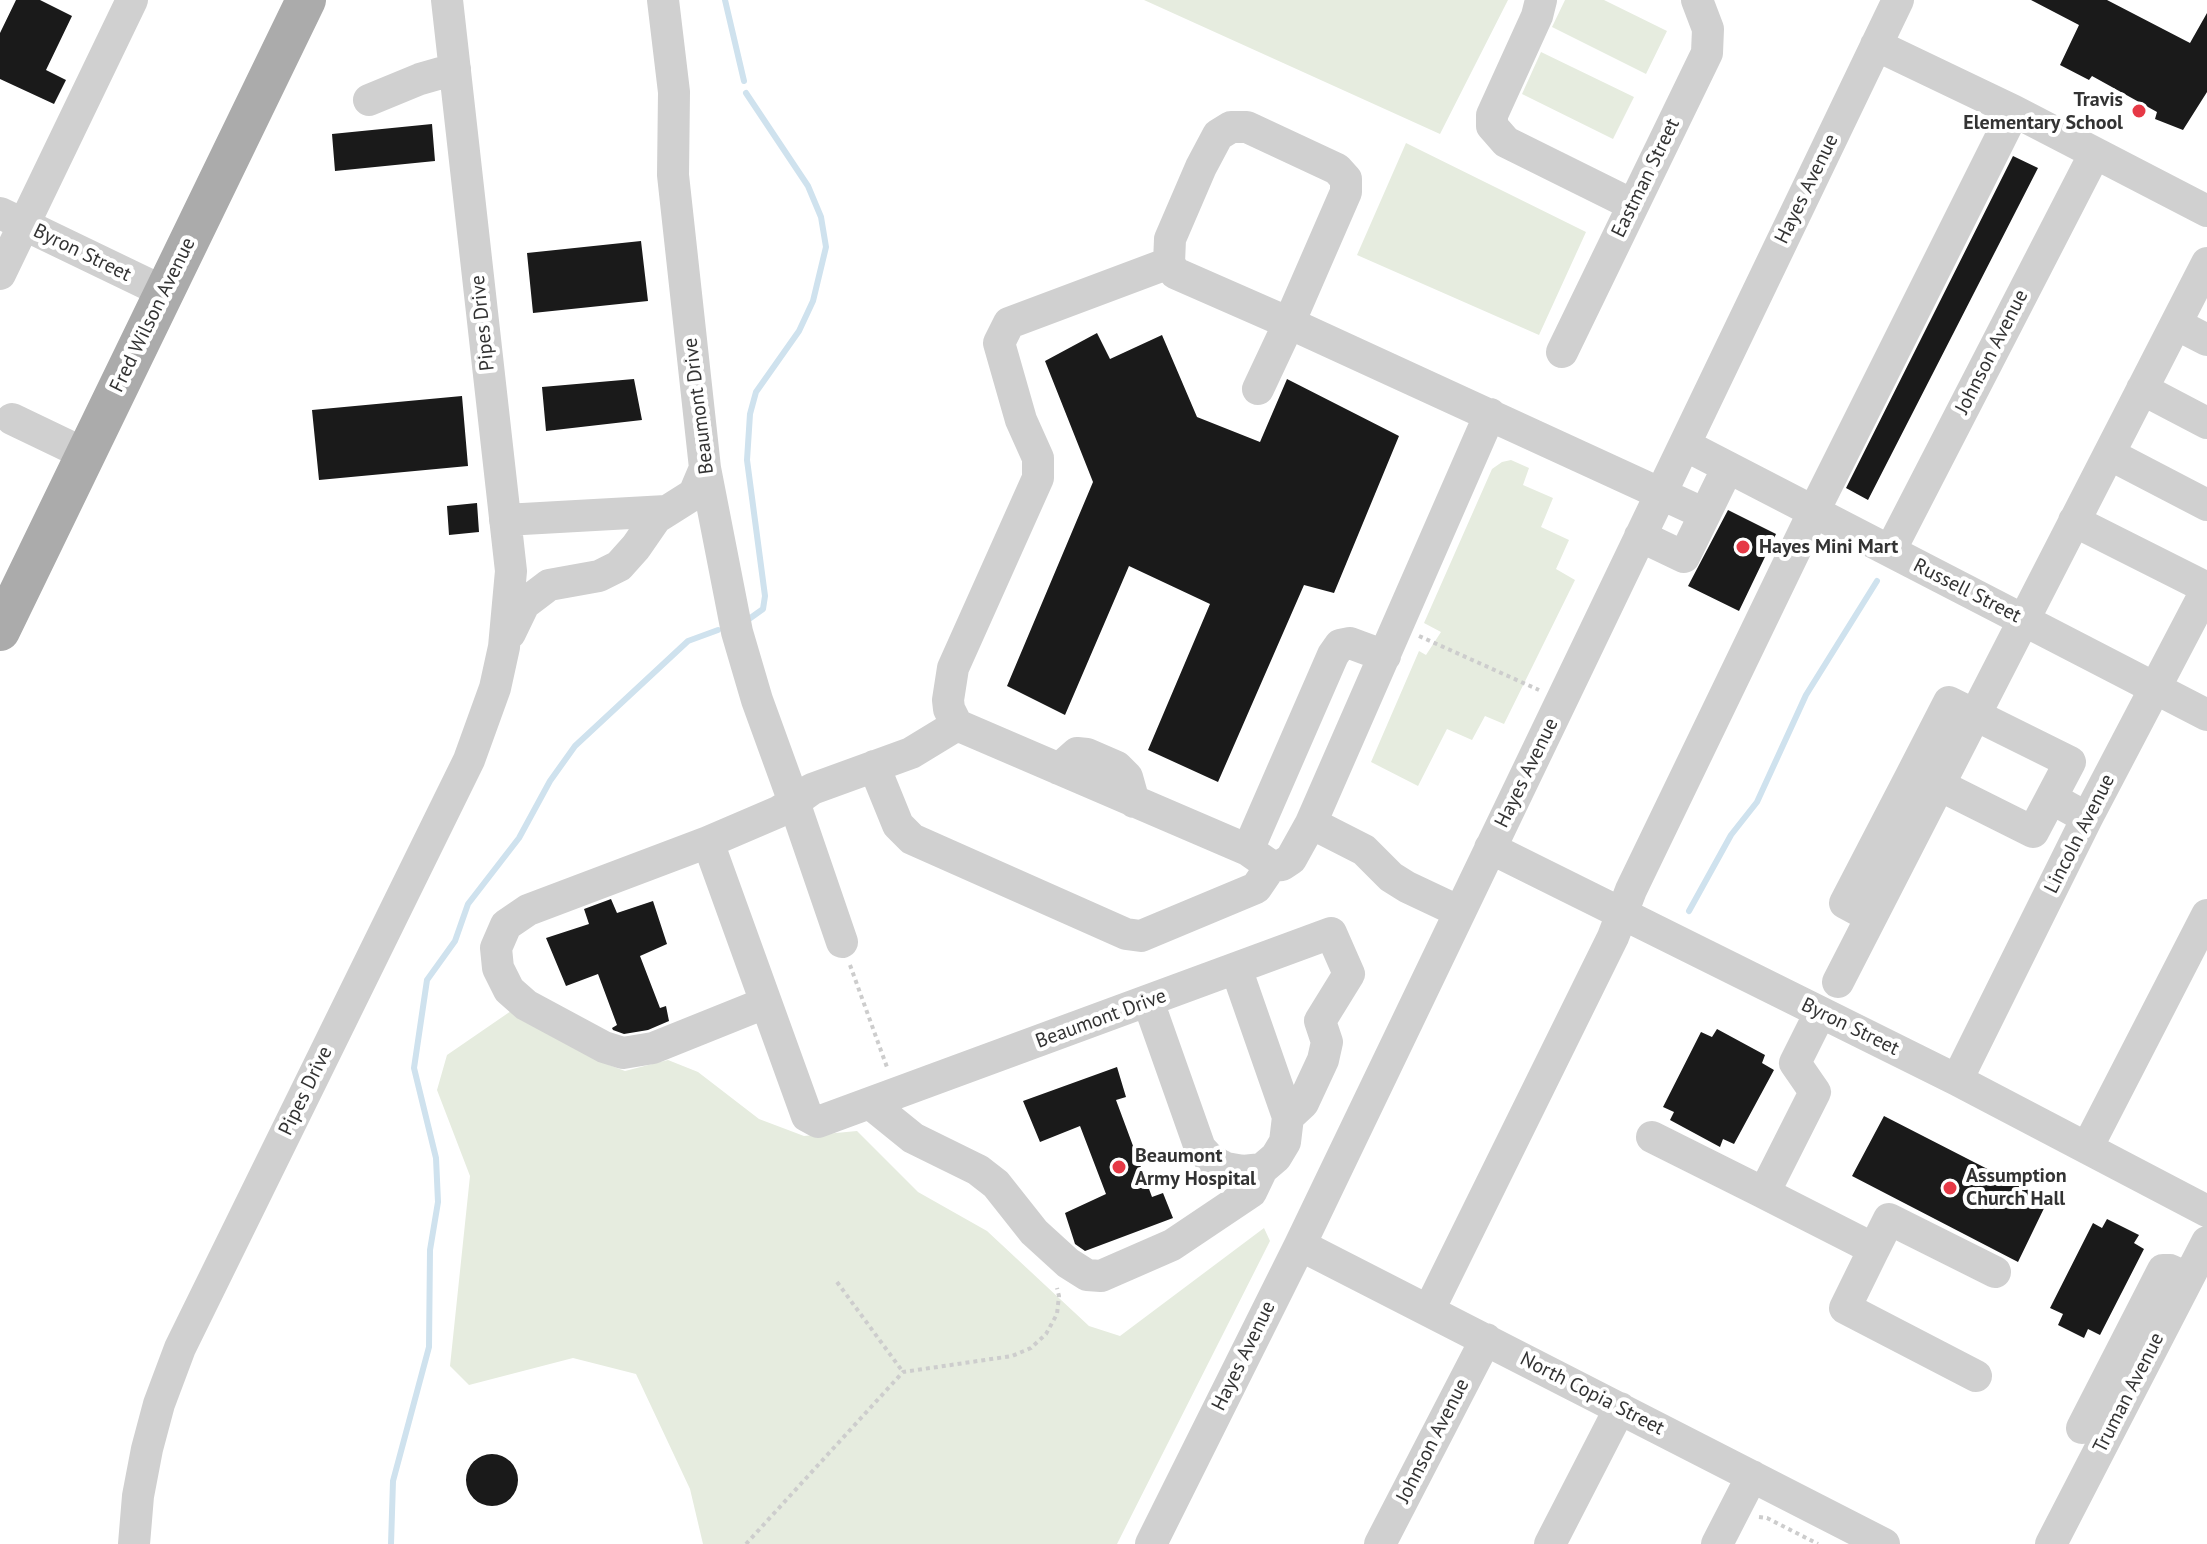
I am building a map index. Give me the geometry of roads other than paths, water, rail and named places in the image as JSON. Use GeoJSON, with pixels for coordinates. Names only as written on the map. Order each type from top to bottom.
{"type":"FeatureCollection","features":[{"type":"Feature","properties":{"kind":"main road","name":"Fred Wilson Avenue"},"geometry":{"type":"LineString","coordinates":[[0,631],[8,592],[85,454],[306,0]]}},
{"type":"Feature","properties":{"kind":"street"},"geometry":{"type":"LineString","coordinates":[[0,274],[12,219],[132,0]]}},
{"type":"Feature","properties":{"kind":"street","name":"Pipes Drive"},"geometry":{"type":"LineString","coordinates":[[134,1544],[138,1496],[147,1449],[159,1404],[180,1348],[469,760],[495,688],[504,647],[511,571],[447,0]]}},
{"type":"Feature","properties":{"kind":"street","name":"Beaumont Drive"},"geometry":{"type":"LineString","coordinates":[[663,0],[674,92],[673,175],[705,468],[737,632],[757,700],[842,942]]}},
{"type":"Feature","properties":{"kind":"street"},"geometry":{"type":"LineString","coordinates":[[1541,0],[1537,16],[1497,102],[1492,126],[1506,142],[1633,205]]}},
{"type":"Feature","properties":{"kind":"street","name":"Eastman Street"},"geometry":{"type":"LineString","coordinates":[[1562,352],[1707,53],[1708,29],[1697,0]]}},
{"type":"Feature","properties":{"kind":"street","name":"Hayes Avenue"},"geometry":{"type":"LineString","coordinates":[[1151,1544],[1300,1245],[1898,0]]}},
{"type":"Feature","properties":{"kind":"street"},"geometry":{"type":"LineString","coordinates":[[1876,45],[2014,111],[2207,211]]}},
{"type":"Feature","properties":{"kind":"street"},"geometry":{"type":"LineString","coordinates":[[369,100],[420,79],[455,69]]}},
{"type":"Feature","properties":{"kind":"street"},"geometry":{"type":"LineString","coordinates":[[1429,1310],[1613,937],[1814,511],[2014,111]]}},
{"type":"Feature","properties":{"kind":"street"},"geometry":{"type":"LineString","coordinates":[[1258,389],[1289,323],[1346,192],[1346,179],[1337,169],[1247,127],[1231,127],[1218,135],[1170,239],[1169,263],[1175,273],[1289,323],[1490,414],[1705,514]]}},
{"type":"Feature","properties":{"kind":"street","name":"Johnson Avenue"},"geometry":{"type":"LineString","coordinates":[[1890,551],[2095,153]]}},
{"type":"Feature","properties":{"kind":"street","name":"Byron Street"},"geometry":{"type":"LineString","coordinates":[[12,219],[164,292]]}},
{"type":"Feature","properties":{"kind":"street"},"geometry":{"type":"LineString","coordinates":[[1169,263],[1009,323],[999,343],[1021,420],[1038,458],[1038,478],[953,668],[948,700],[957,725],[1259,858],[1282,865],[1291,859],[1311,823],[1490,414]]}},
{"type":"Feature","properties":{"kind":"street"},"geometry":{"type":"LineString","coordinates":[[1976,715],[2207,263]]}},
{"type":"Feature","properties":{"kind":"street"},"geometry":{"type":"LineString","coordinates":[[2176,324],[2207,340]]}},
{"type":"Feature","properties":{"kind":"street"},"geometry":{"type":"LineString","coordinates":[[2142,389],[2207,423]]}},
{"type":"Feature","properties":{"kind":"street"},"geometry":{"type":"LineString","coordinates":[[12,419],[85,454]]}},
{"type":"Feature","properties":{"kind":"street","name":"Russell Street"},"geometry":{"type":"LineString","coordinates":[[1685,445],[2207,715]]}},
{"type":"Feature","properties":{"kind":"street"},"geometry":{"type":"LineString","coordinates":[[2109,454],[2207,505]]}},
{"type":"Feature","properties":{"kind":"street"},"geometry":{"type":"LineString","coordinates":[[1640,536],[1684,557],[1728,467]]}},
{"type":"Feature","properties":{"kind":"street","name":"Pipes Drive"},"geometry":{"type":"LineString","coordinates":[[504,647],[524,604],[549,585],[599,576],[619,566],[656,518],[694,494],[705,468]]}},
{"type":"Feature","properties":{"kind":"street"},"geometry":{"type":"LineString","coordinates":[[505,520],[666,511]]}},
{"type":"Feature","properties":{"kind":"street"},"geometry":{"type":"LineString","coordinates":[[2074,521],[2207,588]]}},
{"type":"Feature","properties":{"kind":"street","name":"Lincoln Avenue"},"geometry":{"type":"LineString","coordinates":[[1957,1080],[2087,818],[2207,588]]}},
{"type":"Feature","properties":{"kind":"street"},"geometry":{"type":"LineString","coordinates":[[874,766],[898,825],[912,839],[1126,934],[1141,936],[1256,888],[1259,858],[1333,655],[1340,645],[1350,643],[1385,656]]}},
{"type":"Feature","properties":{"kind":"street"},"geometry":{"type":"LineString","coordinates":[[1838,982],[1871,917],[1926,779],[1949,702],[2070,762],[2033,832],[1926,779]]}},
{"type":"Feature","properties":{"kind":"street"},"geometry":{"type":"LineString","coordinates":[[765,1003],[653,1048],[623,1053],[526,1005],[509,990],[498,968],[496,948],[506,925],[528,910],[778,812],[812,789],[911,753],[957,725]]}},
{"type":"Feature","properties":{"kind":"street"},"geometry":{"type":"LineString","coordinates":[[2051,798],[2087,818]]}},
{"type":"Feature","properties":{"kind":"street"},"geometry":{"type":"LineString","coordinates":[[1311,823],[1364,850],[1391,877],[1407,887],[1460,912]]}},
{"type":"Feature","properties":{"kind":"street","name":"Beaumont Drive"},"geometry":{"type":"LineString","coordinates":[[708,842],[807,1116],[818,1122],[1331,933],[1349,974],[1320,1021],[1327,1042],[1323,1060],[1303,1103],[1288,1117]]}},
{"type":"Feature","properties":{"kind":"street","name":"Byron Street"},"geometry":{"type":"LineString","coordinates":[[1490,848],[1957,1080],[2207,1211]]}},
{"type":"Feature","properties":{"kind":"street"},"geometry":{"type":"LineString","coordinates":[[2087,1148],[2207,915]]}},
{"type":"Feature","properties":{"kind":"street"},"geometry":{"type":"LineString","coordinates":[[871,1104],[913,1138],[955,1157],[996,1184],[1034,1232],[1068,1263],[1087,1275],[1101,1276],[1172,1245],[1251,1192],[1262,1169],[1276,1157],[1285,1142],[1288,1117],[1236,968]]}},
{"type":"Feature","properties":{"kind":"street"},"geometry":{"type":"LineString","coordinates":[[1148,1001],[1200,1148],[1211,1160],[1226,1168],[1243,1171],[1262,1169]]}},
{"type":"Feature","properties":{"kind":"street"},"geometry":{"type":"LineString","coordinates":[[1764,1193],[1815,1092],[1795,1063],[1820,1013]]}},
{"type":"Feature","properties":{"kind":"street"},"geometry":{"type":"LineString","coordinates":[[1652,1137],[1874,1249]]}},
{"type":"Feature","properties":{"kind":"street"},"geometry":{"type":"LineString","coordinates":[[1976,1376],[1845,1308],[1889,1219],[1995,1272]]}},
{"type":"Feature","properties":{"kind":"street","name":"Truman Avenue"},"geometry":{"type":"LineString","coordinates":[[2051,1544],[2083,1429],[2188,1278],[2207,1242]]}},
{"type":"Feature","properties":{"kind":"street","name":"North Copia Street"},"geometry":{"type":"LineString","coordinates":[[1300,1245],[1883,1544]]}},
{"type":"Feature","properties":{"kind":"street","name":"Johnson Avenue"},"geometry":{"type":"LineString","coordinates":[[1380,1544],[1486,1339]]}},
{"type":"Feature","properties":{"kind":"street"},"geometry":{"type":"LineString","coordinates":[[1550,1544],[1620,1408]]}},
{"type":"Feature","properties":{"kind":"street"},"geometry":{"type":"LineString","coordinates":[[1717,1544],[1752,1476]]}},
{"type":"Feature","properties":{"kind":"waterway"},"geometry":{"type":"LineString","coordinates":[[725,0],[744,81]]}},
{"type":"Feature","properties":{"kind":"waterway"},"geometry":{"type":"LineString","coordinates":[[746,93],[808,186],[821,217],[826,247],[813,301],[799,331],[756,392],[750,414],[747,460],[765,596],[763,609],[749,619]]}},
{"type":"Feature","properties":{"kind":"waterway"},"geometry":{"type":"LineString","coordinates":[[1689,911],[1731,835],[1757,802],[1806,695],[1877,581]]}},
{"type":"Feature","properties":{"kind":"waterway"},"geometry":{"type":"LineString","coordinates":[[391,1544],[393,1481],[429,1347],[430,1250],[438,1202],[436,1158],[414,1068],[427,980],[455,941],[468,904],[519,838],[550,781],[575,746],[688,641],[718,630]]}},
{"type":"Feature","properties":{"kind":"place","name":"Travis Elementary School"},"geometry":{"type":"Point","coordinates":[2139,111]}},
{"type":"Feature","properties":{"kind":"place","name":"Hayes Mini Mart"},"geometry":{"type":"Point","coordinates":[1743,547]}},
{"type":"Feature","properties":{"kind":"place","name":"Beaumont Army Hospital"},"geometry":{"type":"Point","coordinates":[1119,1167]}},
{"type":"Feature","properties":{"kind":"place","name":"Assumption Church Hall"},"geometry":{"type":"Point","coordinates":[1950,1188]}}]}
